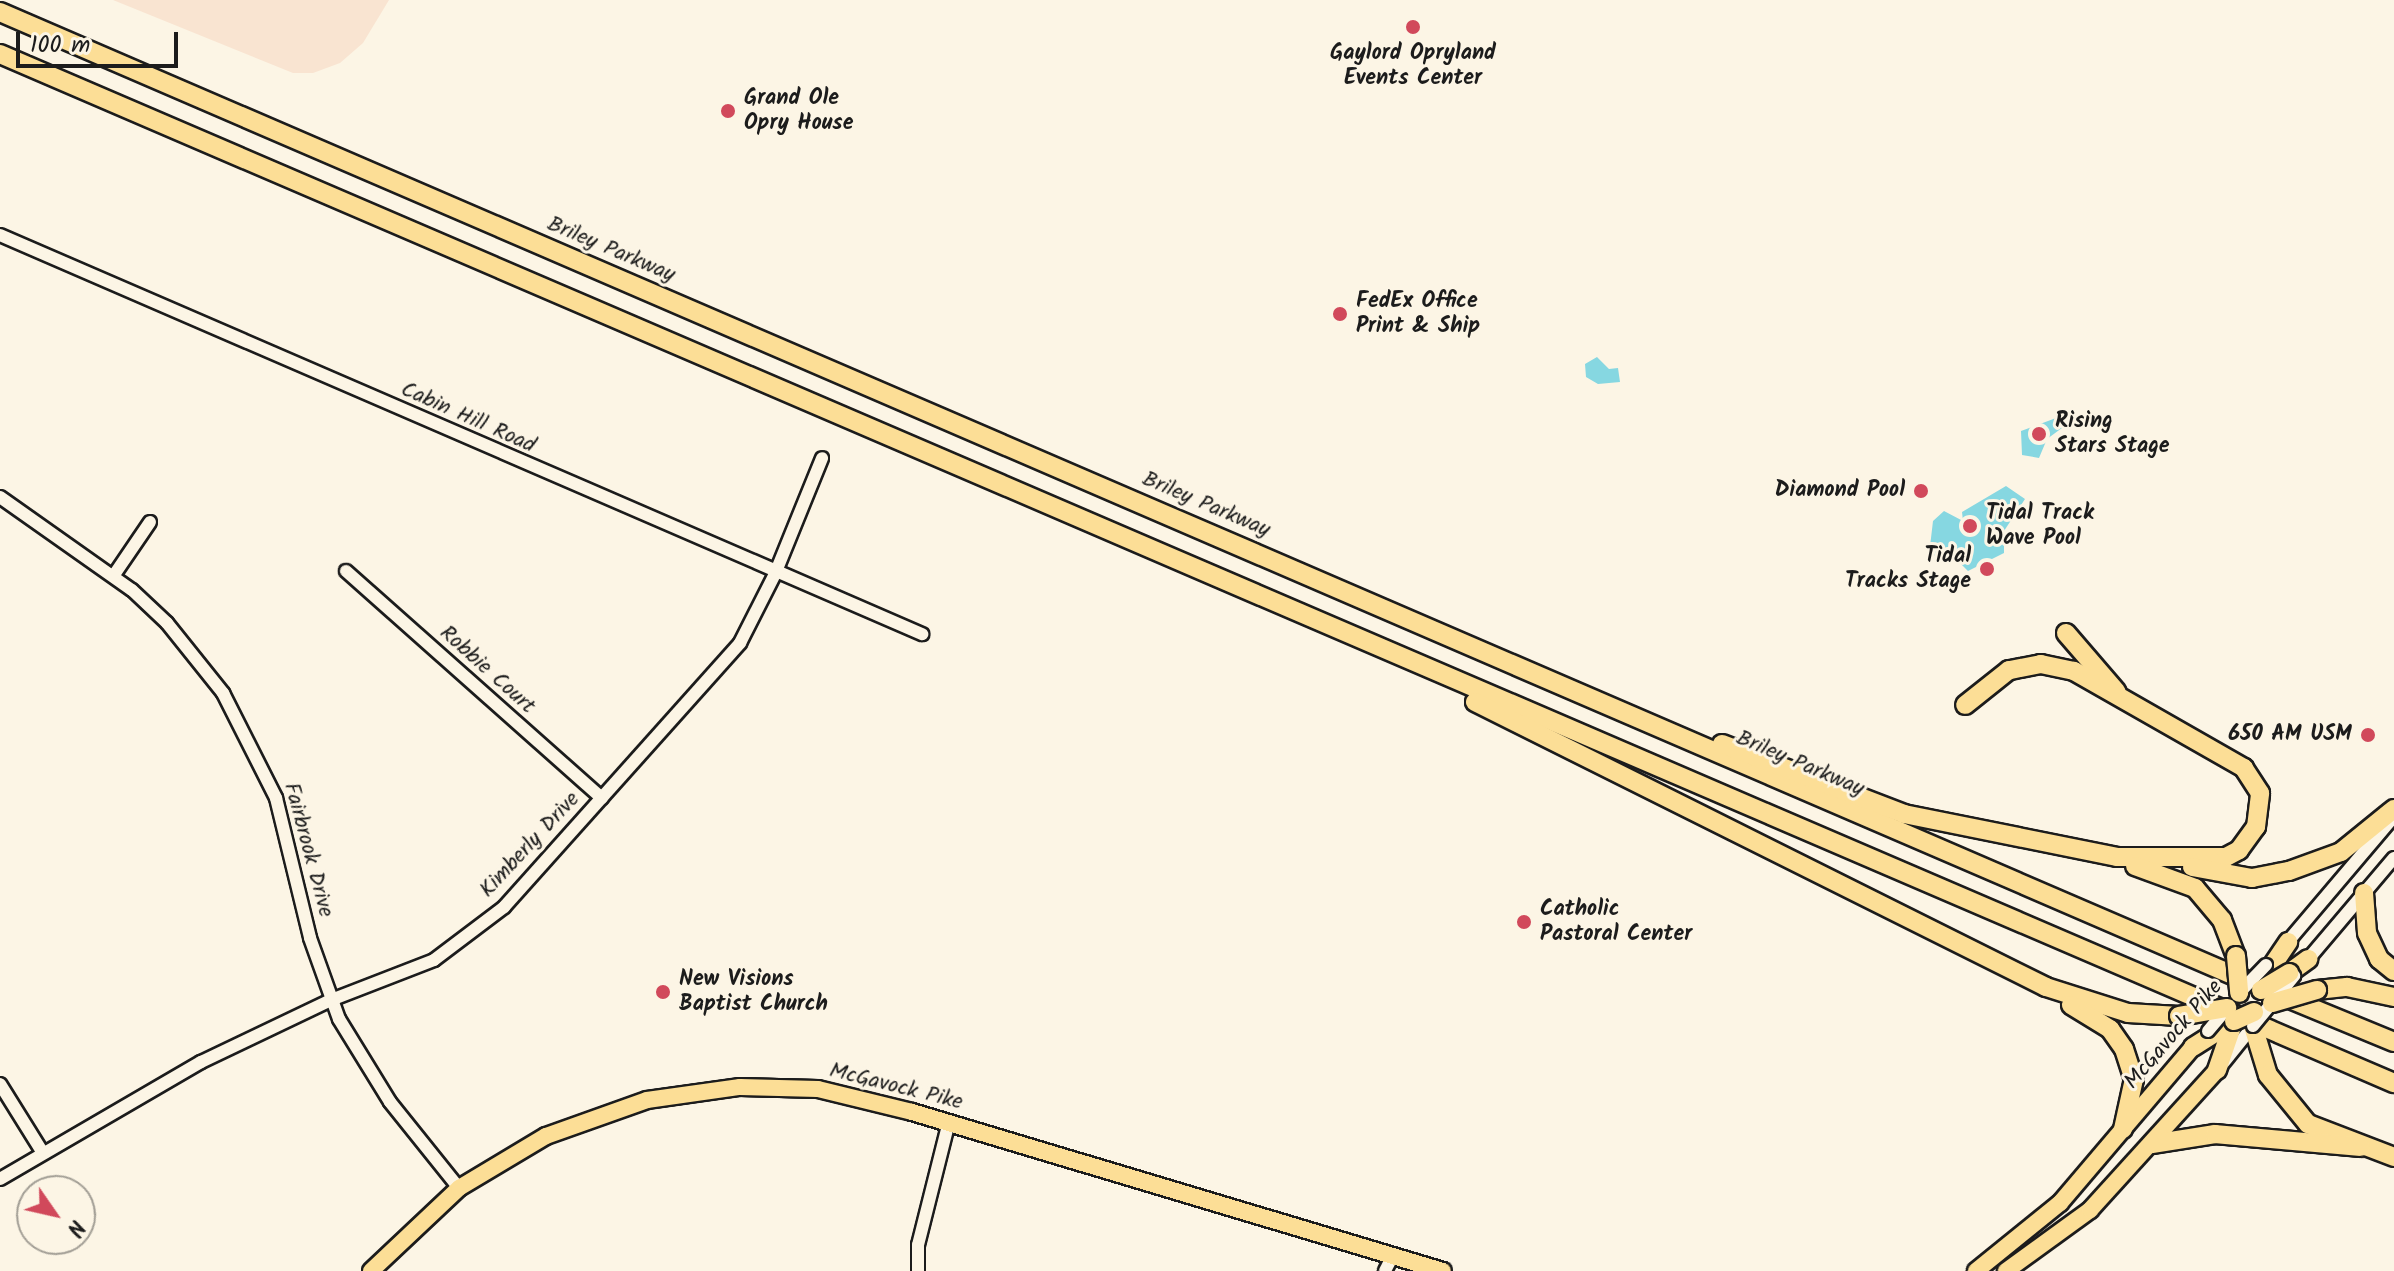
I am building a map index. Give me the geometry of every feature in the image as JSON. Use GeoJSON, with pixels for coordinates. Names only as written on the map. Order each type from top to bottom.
{"type":"FeatureCollection","features":[{"type":"Feature","properties":{"kind":"highway","name":"Briley Parkway"},"geometry":{"type":"LineString","coordinates":[[0,12],[2394,1042]]}},
{"type":"Feature","properties":{"kind":"highway"},"geometry":{"type":"LineString","coordinates":[[0,54],[1264,600],[2394,1083]]}},
{"type":"Feature","properties":{"kind":"highway"},"geometry":{"type":"LineString","coordinates":[[1264,600],[2046,987],[2110,1029],[2124,1049],[2134,1079],[2123,1129]]}},
{"type":"Feature","properties":{"kind":"highway"},"geometry":{"type":"LineString","coordinates":[[2066,633],[2123,699]]}},
{"type":"Feature","properties":{"kind":"highway"},"geometry":{"type":"LineString","coordinates":[[1548,678],[1904,814],[2117,857],[2174,861],[2210,860],[2239,850],[2256,827],[2260,793],[2244,768],[2074,671],[2041,664],[2009,670],[1965,705]]}},
{"type":"Feature","properties":{"kind":"highway"},"geometry":{"type":"LineString","coordinates":[[2174,861],[2252,878],[2289,871],[2341,852],[2394,809]]}},
{"type":"Feature","properties":{"kind":"highway"},"geometry":{"type":"LineString","coordinates":[[2117,857],[2195,888],[2222,920],[2236,956],[2241,1010],[2268,1075],[2308,1124],[2360,1147],[2394,1157]]}},
{"type":"Feature","properties":{"kind":"highway"},"geometry":{"type":"LineString","coordinates":[[2364,893],[2367,933],[2379,959],[2394,971]]}},
{"type":"Feature","properties":{"kind":"highway"},"geometry":{"type":"LineString","coordinates":[[2266,996],[2280,970],[2288,942]]}},
{"type":"Feature","properties":{"kind":"highway"},"geometry":{"type":"LineString","coordinates":[[2280,970],[2308,959]]}},
{"type":"Feature","properties":{"kind":"highway"},"geometry":{"type":"LineString","coordinates":[[2046,987],[2128,1013],[2179,1016],[2241,1010],[2266,996],[2347,987],[2394,997]]}},
{"type":"Feature","properties":{"kind":"highway"},"geometry":{"type":"LineString","coordinates":[[2217,1070],[2222,1038],[2241,1010]]}},
{"type":"Feature","properties":{"kind":"highway"},"geometry":{"type":"LineString","coordinates":[[2193,1047],[2222,1038]]}},
{"type":"Feature","properties":{"kind":"highway"},"geometry":{"type":"LineString","coordinates":[[2152,1144],[2215,1134],[2360,1147]]}},
{"type":"Feature","properties":{"kind":"main road","name":"McGavock Pike"},"geometry":{"type":"LineString","coordinates":[[2000,1267],[2060,1203],[2193,1047]]}},
{"type":"Feature","properties":{"kind":"main road","name":"McGavock Pike"},"geometry":{"type":"LineString","coordinates":[[1976,1271],[2000,1267],[2090,1210],[2217,1070]]}},
{"type":"Feature","properties":{"kind":"main road","name":"McGavock Pike"},"geometry":{"type":"LineString","coordinates":[[371,1271],[459,1188],[576,1123],[633,1104],[700,1091],[818,1089],[949,1122],[1443,1271]]}},
{"type":"Feature","properties":{"kind":"street","name":"Cabin Hill Road"},"geometry":{"type":"LineString","coordinates":[[0,235],[775,574],[922,634]]}},
{"type":"Feature","properties":{"kind":"street","name":"Kimberly Drive"},"geometry":{"type":"LineString","coordinates":[[0,1179],[201,1062],[331,1000],[446,951],[504,907],[740,643],[775,574],[822,458]]}},
{"type":"Feature","properties":{"kind":"street","name":"Fairbrook Drive"},"geometry":{"type":"LineString","coordinates":[[0,497],[114,575],[188,646],[250,740],[280,811],[331,1000],[376,1081],[459,1188]]}},
{"type":"Feature","properties":{"kind":"street"},"geometry":{"type":"LineString","coordinates":[[114,575],[150,522]]}},
{"type":"Feature","properties":{"kind":"street","name":"Robbie Court"},"geometry":{"type":"LineString","coordinates":[[346,571],[602,798]]}},
{"type":"Feature","properties":{"kind":"street"},"geometry":{"type":"LineString","coordinates":[[2288,942],[2394,816]]}},
{"type":"Feature","properties":{"kind":"street"},"geometry":{"type":"LineString","coordinates":[[2308,959],[2394,858]]}},
{"type":"Feature","properties":{"kind":"street","name":"McGavock Pike"},"geometry":{"type":"LineString","coordinates":[[2222,1038],[2241,1010],[2280,970]]}},
{"type":"Feature","properties":{"kind":"street"},"geometry":{"type":"LineString","coordinates":[[0,1084],[43,1153]]}},
{"type":"Feature","properties":{"kind":"street"},"geometry":{"type":"LineString","coordinates":[[918,1271],[918,1245],[949,1122]]}},
{"type":"Feature","properties":{"kind":"street"},"geometry":{"type":"LineString","coordinates":[[1385,1271],[1393,1255]]}},
{"type":"Feature","properties":{"kind":"shaded area"},"geometry":{"type":"Polygon","coordinates":[[[113,0],[389,0],[363,43],[340,63],[313,73],[293,73],[113,0]]]}},
{"type":"Feature","properties":{"kind":"water"},"geometry":{"type":"Polygon","coordinates":[[[1597,357],[1609,369],[1618,368],[1620,382],[1598,384],[1586,377],[1585,364],[1597,357]]]}},
{"type":"Feature","properties":{"kind":"water","name":"Rising Stars Stage"},"geometry":{"type":"Polygon","coordinates":[[[2064,415],[2066,425],[2047,439],[2039,458],[2022,455],[2021,431],[2064,415]]]}},
{"type":"Feature","properties":{"kind":"water","name":"Tidal Track Wave Pool"},"geometry":{"type":"Polygon","coordinates":[[[2006,486],[2025,499],[2004,531],[2004,553],[1968,571],[1955,558],[1929,555],[1933,521],[1944,511],[1963,521],[1962,512],[2006,486]]]}},
{"type":"Feature","properties":{"kind":"place","name":"Gaylord Opryland Events Center"},"geometry":{"type":"Point","coordinates":[1413,27]}},
{"type":"Feature","properties":{"kind":"place","name":"Grand Ole Opry House"},"geometry":{"type":"Point","coordinates":[728,111]}},
{"type":"Feature","properties":{"kind":"place","name":"FedEx Office Print & Ship"},"geometry":{"type":"Point","coordinates":[1340,314]}},
{"type":"Feature","properties":{"kind":"place","name":"Rising Stars Stage"},"geometry":{"type":"Point","coordinates":[2039,434]}},
{"type":"Feature","properties":{"kind":"place","name":"Diamond Pool"},"geometry":{"type":"Point","coordinates":[1921,491]}},
{"type":"Feature","properties":{"kind":"place","name":"Tidal Track Wave Pool"},"geometry":{"type":"Point","coordinates":[1970,526]}},
{"type":"Feature","properties":{"kind":"place","name":"Tidal Tracks Stage"},"geometry":{"type":"Point","coordinates":[1987,569]}},
{"type":"Feature","properties":{"kind":"place","name":"650 AM USM"},"geometry":{"type":"Point","coordinates":[2368,735]}},
{"type":"Feature","properties":{"kind":"place","name":"Catholic Pastoral Center"},"geometry":{"type":"Point","coordinates":[1524,922]}},
{"type":"Feature","properties":{"kind":"place","name":"New Visions Baptist Church"},"geometry":{"type":"Point","coordinates":[663,992]}}]}
